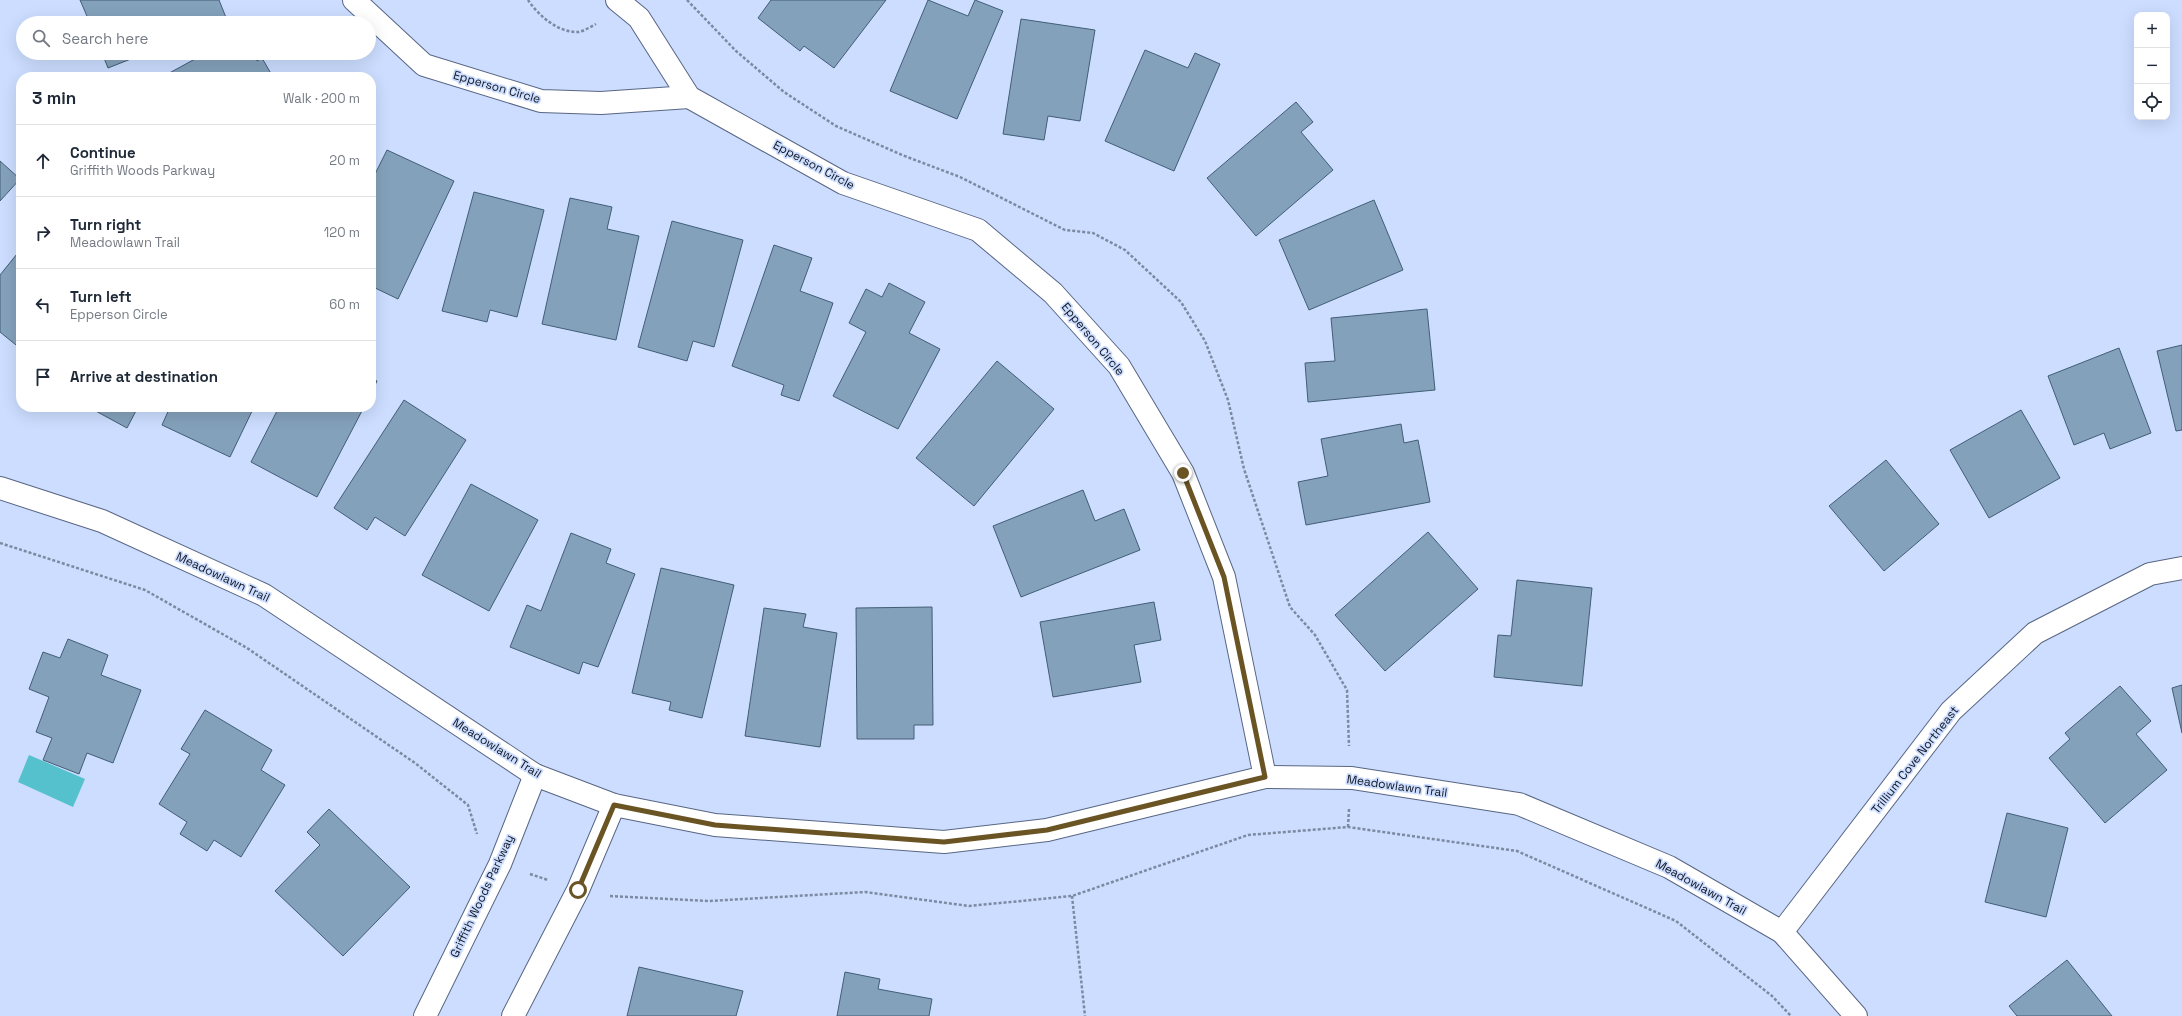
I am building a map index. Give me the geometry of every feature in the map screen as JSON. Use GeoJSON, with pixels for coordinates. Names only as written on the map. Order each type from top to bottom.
{"type":"FeatureCollection","features":[{"type":"Feature","properties":{"kind":"street","name":"Epperson Circle"},"geometry":{"type":"LineString","coordinates":[[354,0],[371,16]]}},
{"type":"Feature","properties":{"kind":"street","name":"Epperson Circle"},"geometry":{"type":"LineString","coordinates":[[618,1],[639,18],[689,97],[843,183],[978,230],[1053,293],[1119,366],[1183,473],[1224,577],[1265,777]]}},
{"type":"Feature","properties":{"kind":"street","name":"Epperson Circle"},"geometry":{"type":"LineString","coordinates":[[376,20],[424,65],[541,101],[601,103],[689,97]]}},
{"type":"Feature","properties":{"kind":"street","name":"Meadowlawn Trail"},"geometry":{"type":"LineString","coordinates":[[0,488],[102,521],[264,595],[535,775],[614,805],[715,825],[944,842],[1047,830],[1265,777],[1352,778],[1519,804],[1669,867],[1782,932],[1856,1016]]}},
{"type":"Feature","properties":{"kind":"street","name":"Trillium Cove Northeast"},"geometry":{"type":"LineString","coordinates":[[1782,932],[1951,711],[2035,633],[2150,574],[2182,568]]}},
{"type":"Feature","properties":{"kind":"street","name":"Griffith Woods Parkway"},"geometry":{"type":"LineString","coordinates":[[425,1016],[500,864],[535,775]]}},
{"type":"Feature","properties":{"kind":"street"},"geometry":{"type":"LineString","coordinates":[[513,1016],[578,890],[614,805]]}},
{"type":"Feature","properties":{"kind":"path"},"geometry":{"type":"LineString","coordinates":[[528,0],[536,11],[555,27],[580,32],[598,23],[618,1]]}},
{"type":"Feature","properties":{"kind":"path"},"geometry":{"type":"LineString","coordinates":[[1072,896],[1085,1016]]}},
{"type":"Feature","properties":{"kind":"shaded area"},"geometry":{"type":"Polygon","coordinates":[[[29,755],[85,779],[73,807],[18,782],[29,755]]]}},
{"type":"Feature","properties":{"kind":"building"},"geometry":{"type":"Polygon","coordinates":[[[80,0],[219,0],[225,16],[87,16],[80,0]]]}},
{"type":"Feature","properties":{"kind":"building"},"geometry":{"type":"Polygon","coordinates":[[[771,0],[886,0],[834,68],[804,46],[800,51],[758,18],[771,0]]]}},
{"type":"Feature","properties":{"kind":"building"},"geometry":{"type":"Polygon","coordinates":[[[928,0],[968,16],[975,0],[1003,11],[957,119],[890,91],[928,0]]]}},
{"type":"Feature","properties":{"kind":"building"},"geometry":{"type":"Polygon","coordinates":[[[1021,19],[1095,30],[1080,121],[1048,116],[1044,140],[1003,134],[1021,19]]]}},
{"type":"Feature","properties":{"kind":"building"},"geometry":{"type":"Polygon","coordinates":[[[1145,50],[1188,68],[1195,53],[1220,64],[1174,171],[1105,141],[1145,50]]]}},
{"type":"Feature","properties":{"kind":"building"},"geometry":{"type":"Polygon","coordinates":[[[105,60],[128,60],[108,68],[105,60]]]}},
{"type":"Feature","properties":{"kind":"building"},"geometry":{"type":"Polygon","coordinates":[[[193,60],[263,60],[270,72],[171,72],[193,60]]]}},
{"type":"Feature","properties":{"kind":"building"},"geometry":{"type":"Polygon","coordinates":[[[1296,102],[1313,122],[1301,132],[1333,170],[1256,236],[1207,178],[1296,102]]]}},
{"type":"Feature","properties":{"kind":"building"},"geometry":{"type":"Polygon","coordinates":[[[387,150],[454,181],[398,299],[376,288],[376,172],[387,150]]]}},
{"type":"Feature","properties":{"kind":"building"},"geometry":{"type":"Polygon","coordinates":[[[0,161],[16,175],[16,183],[0,201],[0,161]]]}},
{"type":"Feature","properties":{"kind":"building"},"geometry":{"type":"Polygon","coordinates":[[[474,192],[544,210],[517,317],[490,310],[487,322],[442,311],[474,192]]]}},
{"type":"Feature","properties":{"kind":"building"},"geometry":{"type":"Polygon","coordinates":[[[570,198],[612,207],[607,229],[639,236],[616,340],[542,324],[570,198]]]}},
{"type":"Feature","properties":{"kind":"building"},"geometry":{"type":"Polygon","coordinates":[[[1374,200],[1403,270],[1309,310],[1279,240],[1374,200]]]}},
{"type":"Feature","properties":{"kind":"building"},"geometry":{"type":"Polygon","coordinates":[[[672,221],[743,240],[714,347],[693,341],[687,361],[638,347],[672,221]]]}},
{"type":"Feature","properties":{"kind":"building"},"geometry":{"type":"Polygon","coordinates":[[[774,245],[812,258],[800,291],[833,303],[799,401],[781,395],[784,385],[732,366],[774,245]]]}},
{"type":"Feature","properties":{"kind":"building"},"geometry":{"type":"Polygon","coordinates":[[[16,255],[16,345],[0,332],[0,275],[16,255]]]}},
{"type":"Feature","properties":{"kind":"building"},"geometry":{"type":"Polygon","coordinates":[[[889,283],[925,302],[909,333],[940,349],[898,429],[833,396],[866,332],[849,323],[866,289],[882,297],[889,283]]]}},
{"type":"Feature","properties":{"kind":"building"},"geometry":{"type":"Polygon","coordinates":[[[1427,309],[1435,390],[1308,402],[1305,363],[1335,361],[1331,318],[1427,309]]]}},
{"type":"Feature","properties":{"kind":"building"},"geometry":{"type":"Polygon","coordinates":[[[2182,345],[2182,430],[2176,431],[2157,351],[2182,345]]]}},
{"type":"Feature","properties":{"kind":"building"},"geometry":{"type":"Polygon","coordinates":[[[2119,348],[2151,433],[2110,449],[2104,433],[2074,445],[2048,376],[2119,348]]]}},
{"type":"Feature","properties":{"kind":"building"},"geometry":{"type":"Polygon","coordinates":[[[997,361],[1054,409],[974,506],[916,458],[997,361]]]}},
{"type":"Feature","properties":{"kind":"building"},"geometry":{"type":"Polygon","coordinates":[[[404,400],[466,440],[405,536],[375,517],[367,530],[334,508],[404,400]]]}},
{"type":"Feature","properties":{"kind":"building"},"geometry":{"type":"Polygon","coordinates":[[[2021,410],[2060,478],[1989,518],[1950,450],[2021,410]]]}},
{"type":"Feature","properties":{"kind":"building"},"geometry":{"type":"Polygon","coordinates":[[[98,412],[135,412],[127,428],[98,412]]]}},
{"type":"Feature","properties":{"kind":"building"},"geometry":{"type":"Polygon","coordinates":[[[168,412],[252,412],[230,457],[162,425],[168,412]]]}},
{"type":"Feature","properties":{"kind":"building"},"geometry":{"type":"Polygon","coordinates":[[[276,412],[361,412],[317,497],[251,462],[276,412]]]}},
{"type":"Feature","properties":{"kind":"building"},"geometry":{"type":"Polygon","coordinates":[[[1401,424],[1404,443],[1418,440],[1430,502],[1306,525],[1298,482],[1328,476],[1321,439],[1401,424]]]}},
{"type":"Feature","properties":{"kind":"building"},"geometry":{"type":"Polygon","coordinates":[[[1886,460],[1939,524],[1884,571],[1829,506],[1886,460]]]}},
{"type":"Feature","properties":{"kind":"building"},"geometry":{"type":"Polygon","coordinates":[[[471,484],[538,520],[489,611],[422,575],[471,484]]]}},
{"type":"Feature","properties":{"kind":"building"},"geometry":{"type":"Polygon","coordinates":[[[1083,490],[1095,521],[1124,509],[1140,550],[1021,597],[993,526],[1083,490]]]}},
{"type":"Feature","properties":{"kind":"building"},"geometry":{"type":"Polygon","coordinates":[[[1428,532],[1478,589],[1385,671],[1335,615],[1428,532]]]}},
{"type":"Feature","properties":{"kind":"building"},"geometry":{"type":"Polygon","coordinates":[[[571,533],[611,549],[606,563],[635,574],[598,667],[583,662],[579,674],[510,647],[527,605],[541,611],[571,533]]]}},
{"type":"Feature","properties":{"kind":"building"},"geometry":{"type":"Polygon","coordinates":[[[661,568],[734,585],[702,718],[669,710],[671,702],[632,693],[661,568]]]}},
{"type":"Feature","properties":{"kind":"building"},"geometry":{"type":"Polygon","coordinates":[[[1517,580],[1592,588],[1582,686],[1494,677],[1498,635],[1511,636],[1517,580]]]}},
{"type":"Feature","properties":{"kind":"building"},"geometry":{"type":"Polygon","coordinates":[[[1154,602],[1161,640],[1134,645],[1141,682],[1053,697],[1040,622],[1154,602]]]}},
{"type":"Feature","properties":{"kind":"building"},"geometry":{"type":"Polygon","coordinates":[[[932,607],[933,725],[914,725],[914,739],[857,739],[856,608],[932,607]]]}},
{"type":"Feature","properties":{"kind":"building"},"geometry":{"type":"Polygon","coordinates":[[[764,608],[806,614],[803,627],[837,633],[820,747],[745,736],[764,608]]]}},
{"type":"Feature","properties":{"kind":"building"},"geometry":{"type":"Polygon","coordinates":[[[68,639],[108,655],[101,675],[141,690],[113,763],[87,753],[79,774],[43,760],[52,738],[36,732],[49,697],[29,689],[43,652],[60,658],[68,639]]]}},
{"type":"Feature","properties":{"kind":"building"},"geometry":{"type":"Polygon","coordinates":[[[2182,685],[2182,733],[2172,688],[2182,685]]]}},
{"type":"Feature","properties":{"kind":"building"},"geometry":{"type":"Polygon","coordinates":[[[2120,686],[2151,721],[2136,734],[2167,770],[2105,823],[2049,758],[2070,739],[2065,733],[2120,686]]]}},
{"type":"Feature","properties":{"kind":"building"},"geometry":{"type":"Polygon","coordinates":[[[205,710],[272,750],[261,770],[285,785],[241,857],[214,840],[207,851],[180,834],[187,822],[159,804],[190,754],[181,749],[205,710]]]}},
{"type":"Feature","properties":{"kind":"building"},"geometry":{"type":"Polygon","coordinates":[[[329,809],[410,887],[343,956],[275,891],[320,845],[307,832],[329,809]]]}},
{"type":"Feature","properties":{"kind":"building"},"geometry":{"type":"Polygon","coordinates":[[[2007,813],[2068,828],[2046,917],[1985,902],[2007,813]]]}},
{"type":"Feature","properties":{"kind":"building"},"geometry":{"type":"Polygon","coordinates":[[[2067,960],[2112,1016],[2017,1016],[2009,1006],[2067,960]]]}},
{"type":"Feature","properties":{"kind":"building"},"geometry":{"type":"Polygon","coordinates":[[[639,967],[743,991],[736,1016],[627,1016],[639,967]]]}},
{"type":"Feature","properties":{"kind":"building"},"geometry":{"type":"Polygon","coordinates":[[[845,972],[880,979],[878,989],[932,999],[929,1016],[837,1016],[845,972]]]}},
{"type":"Feature","properties":{"kind":"route"},"geometry":{"type":"LineString","coordinates":[[578,890],[614,805],[715,825],[944,842],[1047,830],[1265,777],[1224,577],[1183,473]]}}]}
